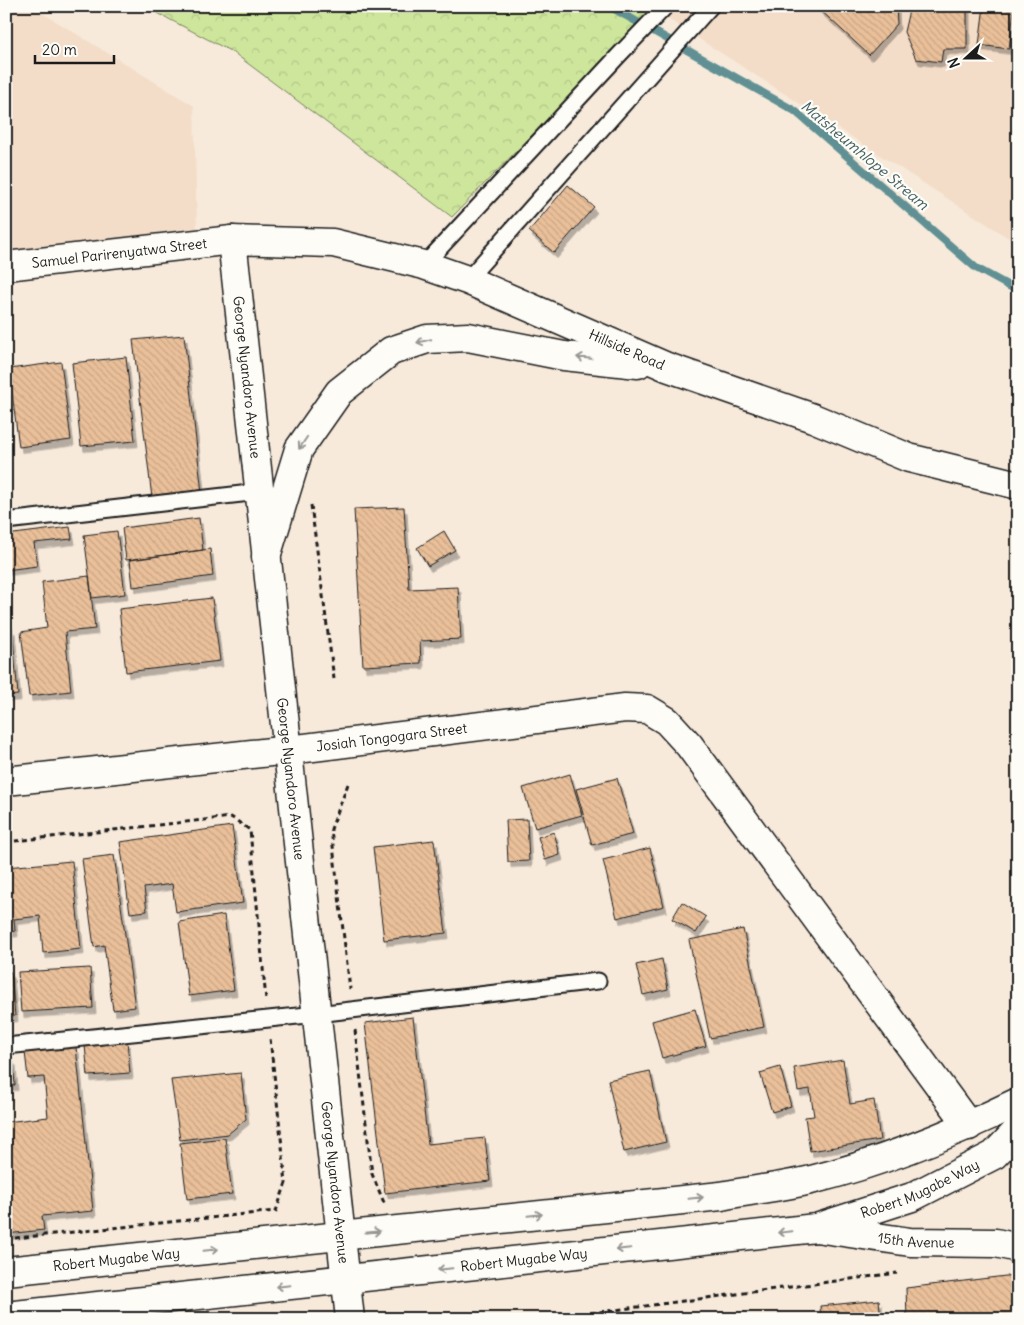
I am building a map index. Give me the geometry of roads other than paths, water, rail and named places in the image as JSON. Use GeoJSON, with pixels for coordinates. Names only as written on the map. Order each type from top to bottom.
{"type":"FeatureCollection","features":[{"type":"Feature","properties":{"kind":"street","name":"Hillside Road"},"geometry":{"type":"LineString","coordinates":[[232,240],[333,243],[424,265],[468,280],[667,367],[813,418],[909,458],[1010,485],[1018,485]]}},
{"type":"Feature","properties":{"kind":"street","name":"Samuel Parirenyatwa Street"},"geometry":{"type":"LineString","coordinates":[[6,266],[232,240]]}},
{"type":"Feature","properties":{"kind":"street","name":"George Nyandoro Avenue"},"geometry":{"type":"LineString","coordinates":[[232,240],[350,1319]]}},
{"type":"Feature","properties":{"kind":"street"},"geometry":{"type":"LineString","coordinates":[[266,557],[299,449],[339,392],[390,351],[427,339],[468,337],[564,356],[667,367]]}},
{"type":"Feature","properties":{"kind":"street","name":"Josiah Tongogara Street"},"geometry":{"type":"LineString","coordinates":[[6,780],[288,750],[625,708],[647,709],[668,721],[689,745],[969,1126]]}},
{"type":"Feature","properties":{"kind":"street","name":"Robert Mugabe Way"},"geometry":{"type":"LineString","coordinates":[[6,1271],[721,1196],[811,1180],[896,1154],[969,1126],[1018,1102]]}},
{"type":"Feature","properties":{"kind":"street","name":"Robert Mugabe Way"},"geometry":{"type":"LineString","coordinates":[[6,1316],[816,1228],[912,1197],[994,1155],[1018,1130]]}},
{"type":"Feature","properties":{"kind":"street","name":"15th Avenue"},"geometry":{"type":"LineString","coordinates":[[816,1228],[910,1242],[996,1243],[1018,1248]]}},
{"type":"Feature","properties":{"kind":"lane"},"geometry":{"type":"LineString","coordinates":[[424,265],[666,6]]}},
{"type":"Feature","properties":{"kind":"lane"},"geometry":{"type":"LineString","coordinates":[[468,280],[711,7]]}},
{"type":"Feature","properties":{"kind":"lane"},"geometry":{"type":"LineString","coordinates":[[6,522],[259,492]]}},
{"type":"Feature","properties":{"kind":"lane"},"geometry":{"type":"LineString","coordinates":[[6,1046],[317,1014],[598,980]]}},
{"type":"Feature","properties":{"kind":"waterway","name":"Matsheumhlope Stream"},"geometry":{"type":"LineString","coordinates":[[609,6],[795,111],[976,268],[1018,291]]}}]}
